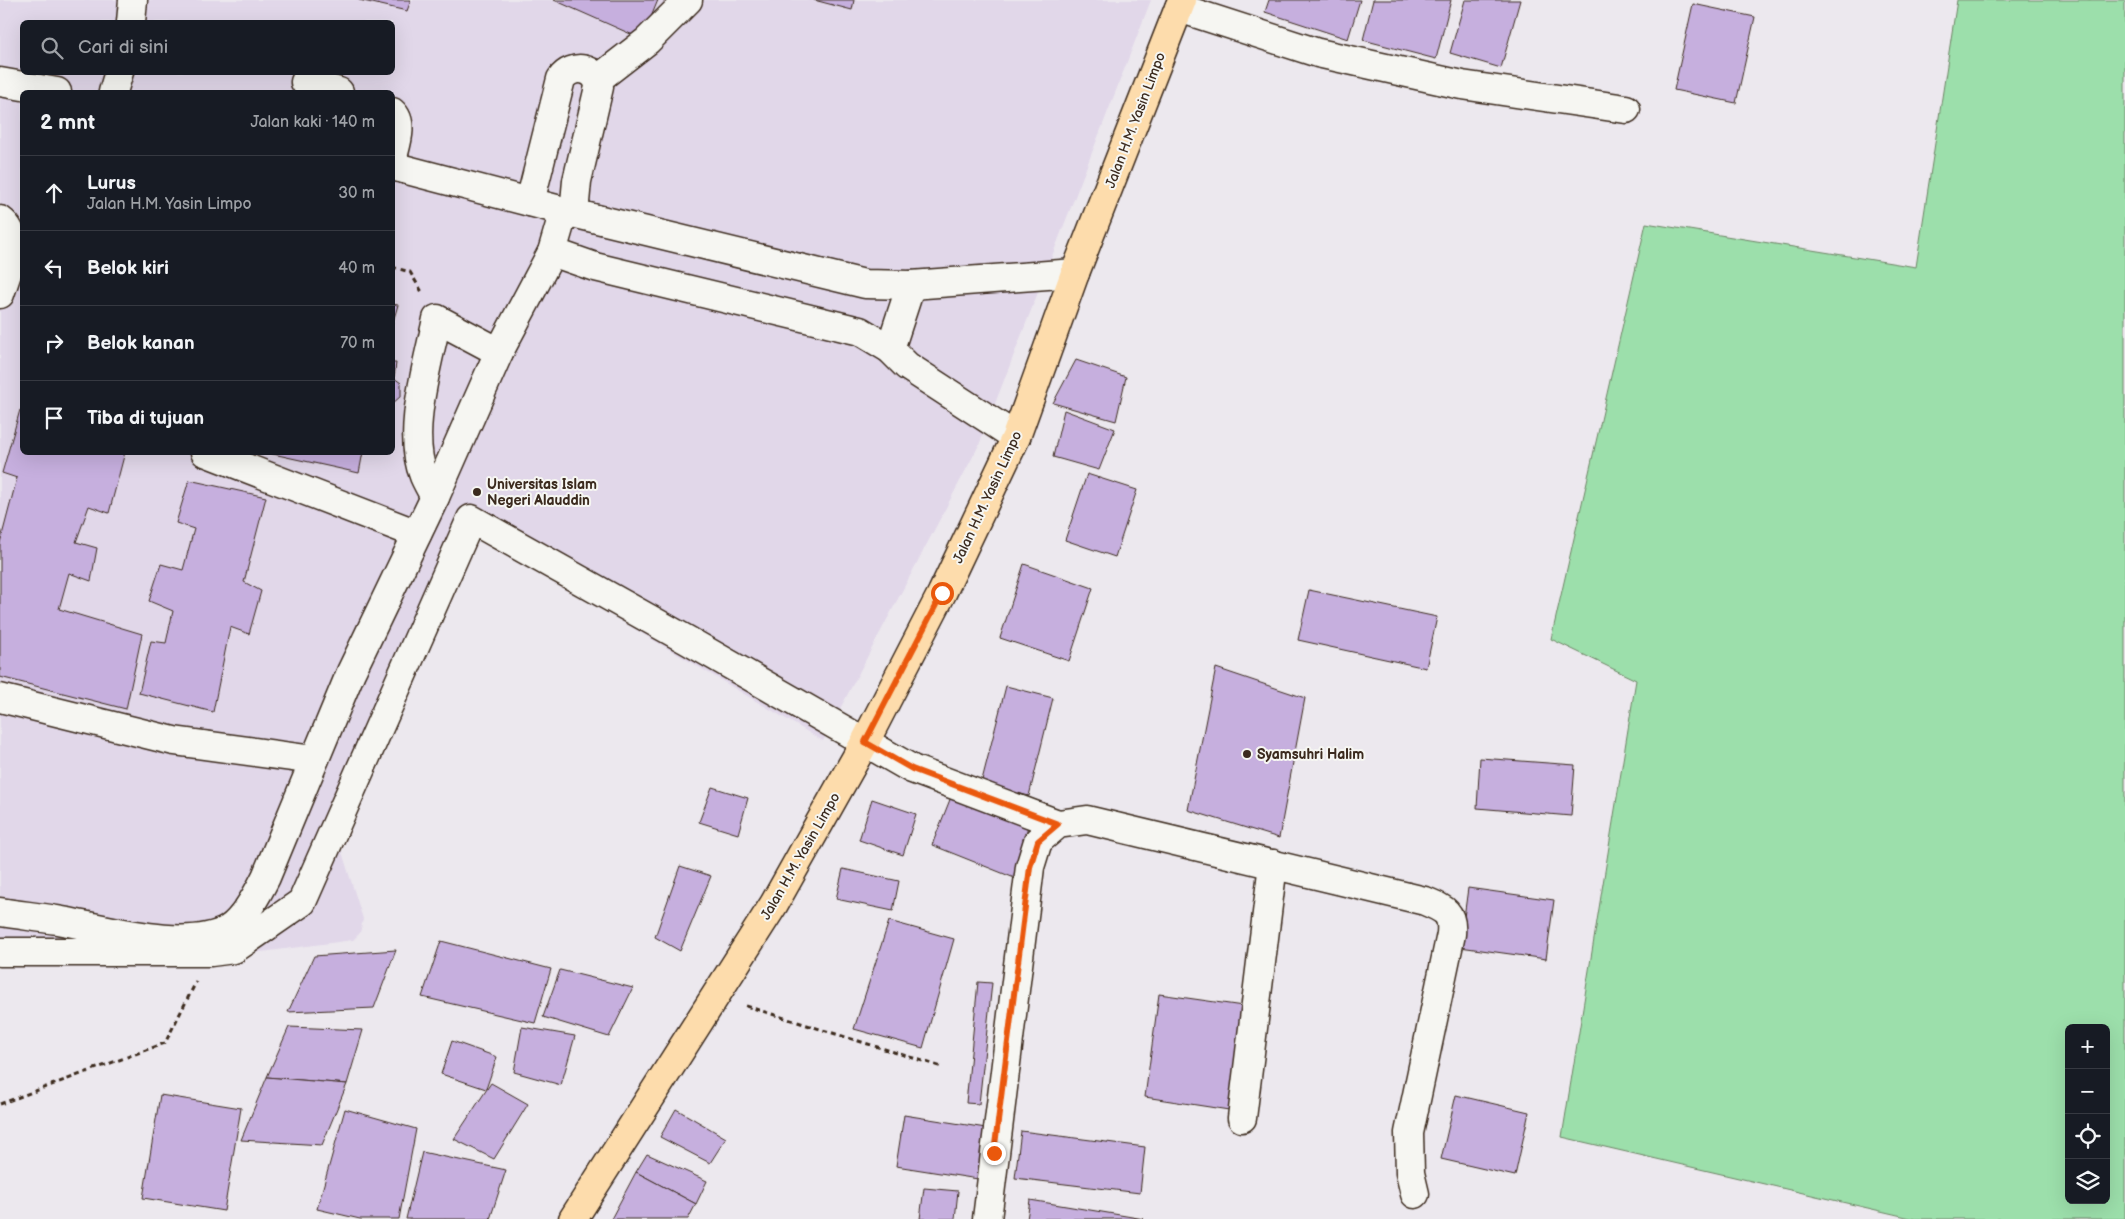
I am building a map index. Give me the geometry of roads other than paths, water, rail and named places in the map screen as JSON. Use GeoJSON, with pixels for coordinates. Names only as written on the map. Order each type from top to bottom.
{"type":"FeatureCollection","features":[{"type":"Feature","properties":{"kind":"main road","name":"Jalan H.M. Yasin Limpo"},"geometry":{"type":"LineString","coordinates":[[572,1219],[774,904],[865,742],[942,593],[1016,437],[1075,273],[1181,4]]}},
{"type":"Feature","properties":{"kind":"street"},"geometry":{"type":"LineString","coordinates":[[131,20],[133,0]]}},
{"type":"Feature","properties":{"kind":"street"},"geometry":{"type":"LineString","coordinates":[[598,79],[647,41],[688,0]]}},
{"type":"Feature","properties":{"kind":"street"},"geometry":{"type":"LineString","coordinates":[[1181,4],[1318,53],[1462,85],[1626,109]]}},
{"type":"Feature","properties":{"kind":"street"},"geometry":{"type":"LineString","coordinates":[[0,912],[58,920],[154,938],[189,939],[220,934],[231,928],[256,898],[350,672],[435,497],[499,352],[552,252],[569,212],[599,87],[598,79],[594,73],[573,69],[566,71],[561,79],[530,202]]}},
{"type":"Feature","properties":{"kind":"street"},"geometry":{"type":"LineString","coordinates":[[114,90],[118,75]]}},
{"type":"Feature","properties":{"kind":"street"},"geometry":{"type":"LineString","coordinates":[[0,82],[46,90]]}},
{"type":"Feature","properties":{"kind":"street"},"geometry":{"type":"LineString","coordinates":[[305,82],[332,90]]}},
{"type":"Feature","properties":{"kind":"street"},"geometry":{"type":"LineString","coordinates":[[395,114],[399,126],[395,146]]}},
{"type":"Feature","properties":{"kind":"street"},"geometry":{"type":"LineString","coordinates":[[395,167],[569,212],[866,284],[912,285],[1075,273]]}},
{"type":"Feature","properties":{"kind":"street"},"geometry":{"type":"LineString","coordinates":[[537,173],[577,181]]}},
{"type":"Feature","properties":{"kind":"street"},"geometry":{"type":"LineString","coordinates":[[0,220],[12,236],[12,253],[0,294]]}},
{"type":"Feature","properties":{"kind":"street"},"geometry":{"type":"LineString","coordinates":[[552,252],[595,267],[860,331],[890,349],[907,366],[1016,437]]}},
{"type":"Feature","properties":{"kind":"street"},"geometry":{"type":"LineString","coordinates":[[890,349],[912,285]]}},
{"type":"Feature","properties":{"kind":"street"},"geometry":{"type":"LineString","coordinates":[[435,497],[423,475],[417,448],[416,425],[437,319],[499,352]]}},
{"type":"Feature","properties":{"kind":"street"},"geometry":{"type":"LineString","coordinates":[[213,455],[417,534]]}},
{"type":"Feature","properties":{"kind":"street"},"geometry":{"type":"LineString","coordinates":[[0,952],[210,952],[234,949],[302,902],[471,519],[688,640],[912,769],[1058,824],[1087,820],[1425,901],[1438,906],[1451,917],[1451,934],[1409,1133],[1410,1172],[1415,1194]]}},
{"type":"Feature","properties":{"kind":"street"},"geometry":{"type":"LineString","coordinates":[[0,698],[174,740],[314,760]]}},
{"type":"Feature","properties":{"kind":"street"},"geometry":{"type":"LineString","coordinates":[[987,1219],[1030,867],[1038,841],[1058,824]]}},
{"type":"Feature","properties":{"kind":"street"},"geometry":{"type":"LineString","coordinates":[[1242,1118],[1273,864]]}},
{"type":"Feature","properties":{"kind":"place","name":"Universitas Islam Negeri Alauddin"},"geometry":{"type":"Point","coordinates":[477,492]}},
{"type":"Feature","properties":{"kind":"place","name":"Syamsuhri Halim"},"geometry":{"type":"Point","coordinates":[1247,754]}}]}
